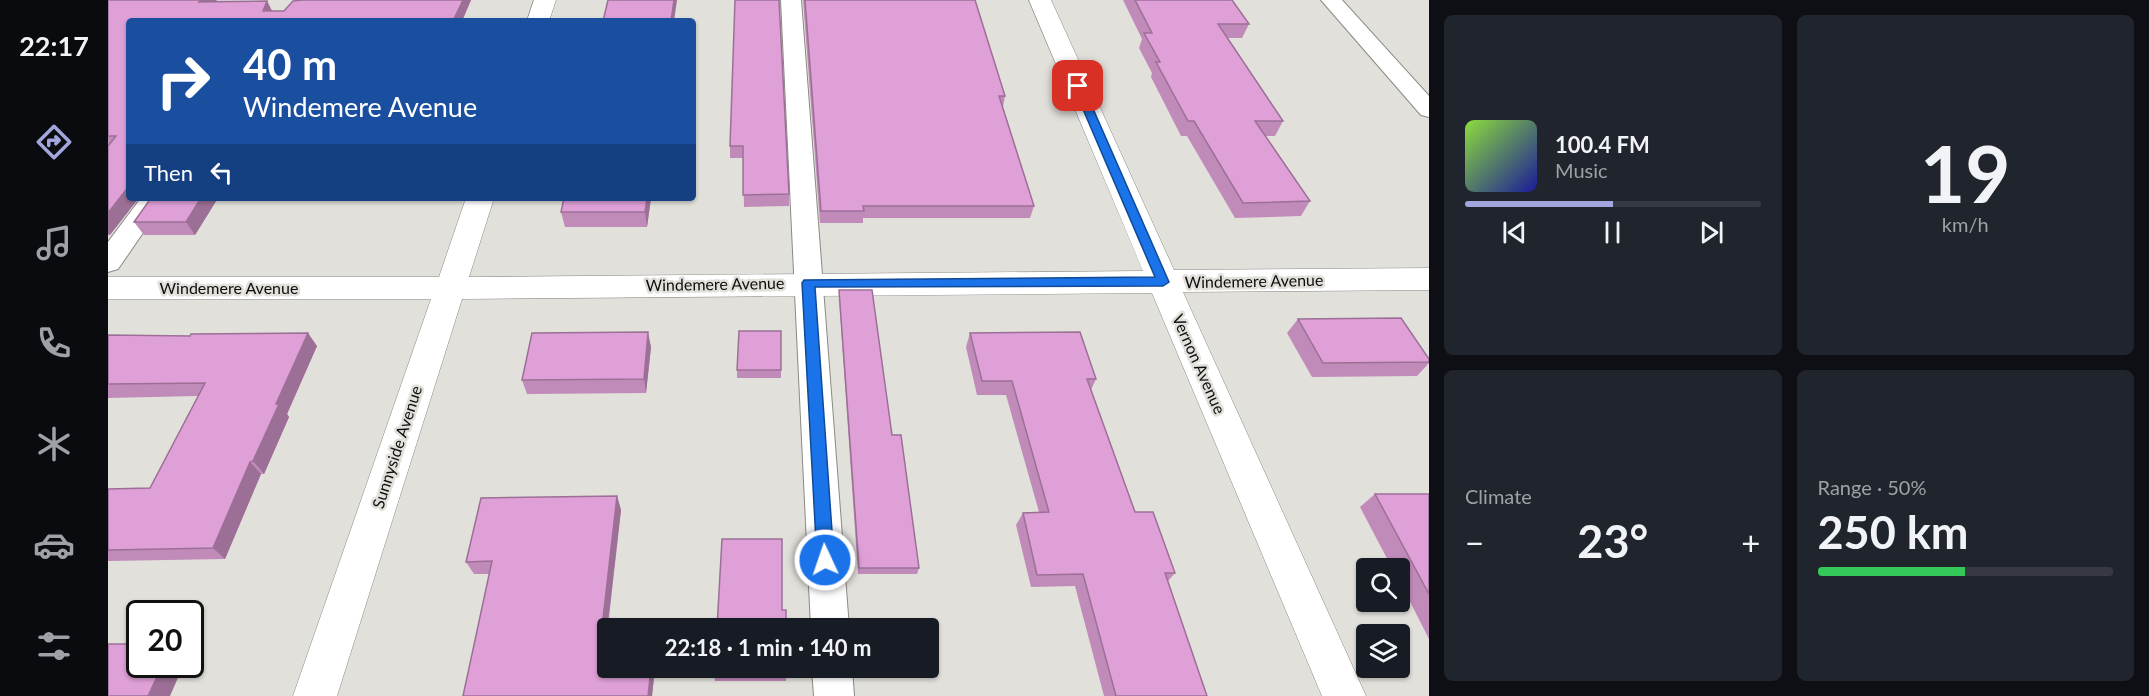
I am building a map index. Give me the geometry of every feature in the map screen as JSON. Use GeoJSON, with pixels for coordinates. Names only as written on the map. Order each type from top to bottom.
{"type":"FeatureCollection","features":[{"type":"Feature","properties":{"kind":"street"},"geometry":{"type":"LineString","coordinates":[[539,18],[544,0]]}},
{"type":"Feature","properties":{"kind":"street","name":"Vernon Avenue"},"geometry":{"type":"LineString","coordinates":[[1040,0],[1344,696]]}},
{"type":"Feature","properties":{"kind":"street","name":"Sunnyside Avenue"},"geometry":{"type":"LineString","coordinates":[[315,696],[479,201]]}},
{"type":"Feature","properties":{"kind":"street","name":"Windemere Avenue"},"geometry":{"type":"LineString","coordinates":[[108,288],[450,288],[1429,279]]}},
{"type":"Feature","properties":{"kind":"lane"},"geometry":{"type":"LineString","coordinates":[[790,0],[829,618]]}},
{"type":"Feature","properties":{"kind":"lane"},"geometry":{"type":"LineString","coordinates":[[1331,0],[1429,110]]}},
{"type":"Feature","properties":{"kind":"lane"},"geometry":{"type":"LineString","coordinates":[[1406,84],[1429,92]]}},
{"type":"Feature","properties":{"kind":"lane"},"geometry":{"type":"LineString","coordinates":[[108,262],[152,201]]}},
{"type":"Feature","properties":{"kind":"lane"},"geometry":{"type":"LineString","coordinates":[[833,678],[834,696]]}},
{"type":"Feature","properties":{"kind":"building"},"geometry":{"type":"Polygon","coordinates":[[[108,0],[267,1],[263,11],[284,11],[293,1],[303,0],[463,0],[454,18],[126,18],[126,190],[108,213],[108,146],[116,136],[108,136],[108,0]]]}},
{"type":"Feature","properties":{"kind":"building"},"geometry":{"type":"Polygon","coordinates":[[[608,0],[674,0],[671,18],[604,18],[608,0]]]}},
{"type":"Feature","properties":{"kind":"building"},"geometry":{"type":"Polygon","coordinates":[[[735,0],[779,0],[789,194],[743,195],[743,146],[730,146],[735,0]]]}},
{"type":"Feature","properties":{"kind":"building"},"geometry":{"type":"Polygon","coordinates":[[[805,0],[975,0],[1005,96],[999,96],[1034,206],[863,206],[864,211],[821,211],[805,0]]]}},
{"type":"Feature","properties":{"kind":"building"},"geometry":{"type":"Polygon","coordinates":[[[1135,0],[1232,0],[1249,24],[1218,24],[1283,121],[1255,121],[1310,201],[1243,203],[1194,121],[1188,121],[1156,62],[1160,62],[1144,33],[1152,33],[1135,0]]]}},
{"type":"Feature","properties":{"kind":"building"},"geometry":{"type":"Polygon","coordinates":[[[149,201],[199,201],[186,222],[134,222],[149,201]]]}},
{"type":"Feature","properties":{"kind":"building"},"geometry":{"type":"Polygon","coordinates":[[[563,201],[647,201],[645,212],[561,212],[563,201]]]}},
{"type":"Feature","properties":{"kind":"building"},"geometry":{"type":"Polygon","coordinates":[[[839,290],[872,290],[892,435],[901,435],[919,568],[859,568],[839,290]]]}},
{"type":"Feature","properties":{"kind":"building"},"geometry":{"type":"Polygon","coordinates":[[[1401,318],[1429,362],[1323,363],[1298,319],[1401,318]]]}},
{"type":"Feature","properties":{"kind":"building"},"geometry":{"type":"Polygon","coordinates":[[[739,331],[781,331],[781,370],[737,370],[739,331]]]}},
{"type":"Feature","properties":{"kind":"building"},"geometry":{"type":"Polygon","coordinates":[[[648,332],[644,379],[522,380],[532,333],[648,332]]]}},
{"type":"Feature","properties":{"kind":"building"},"geometry":{"type":"Polygon","coordinates":[[[1080,332],[1096,379],[1087,379],[1135,512],[1153,512],[1175,573],[1165,573],[1207,696],[1116,696],[1083,574],[1037,575],[1023,513],[1049,512],[1012,381],[982,381],[970,333],[1080,332]]]}},
{"type":"Feature","properties":{"kind":"building"},"geometry":{"type":"Polygon","coordinates":[[[308,333],[276,404],[279,404],[253,461],[250,462],[213,548],[108,550],[108,489],[150,488],[205,383],[108,384],[108,335],[190,336],[191,334],[308,333]]]}},
{"type":"Feature","properties":{"kind":"building"},"geometry":{"type":"Polygon","coordinates":[[[1375,494],[1429,494],[1429,594],[1375,494]]]}},
{"type":"Feature","properties":{"kind":"building"},"geometry":{"type":"Polygon","coordinates":[[[617,496],[603,618],[597,618],[597,678],[650,678],[648,696],[463,696],[492,561],[466,562],[481,498],[617,496]]]}},
{"type":"Feature","properties":{"kind":"building"},"geometry":{"type":"Polygon","coordinates":[[[722,539],[782,539],[782,610],[786,610],[786,618],[718,618],[722,539]]]}},
{"type":"Feature","properties":{"kind":"building"},"geometry":{"type":"Polygon","coordinates":[[[108,644],[126,644],[126,678],[156,678],[148,696],[108,696],[108,644]]]}},
{"type":"Feature","properties":{"kind":"route"},"geometry":{"type":"LineString","coordinates":[[825,560],[808,283],[1163,282],[1078,86]]}}]}
